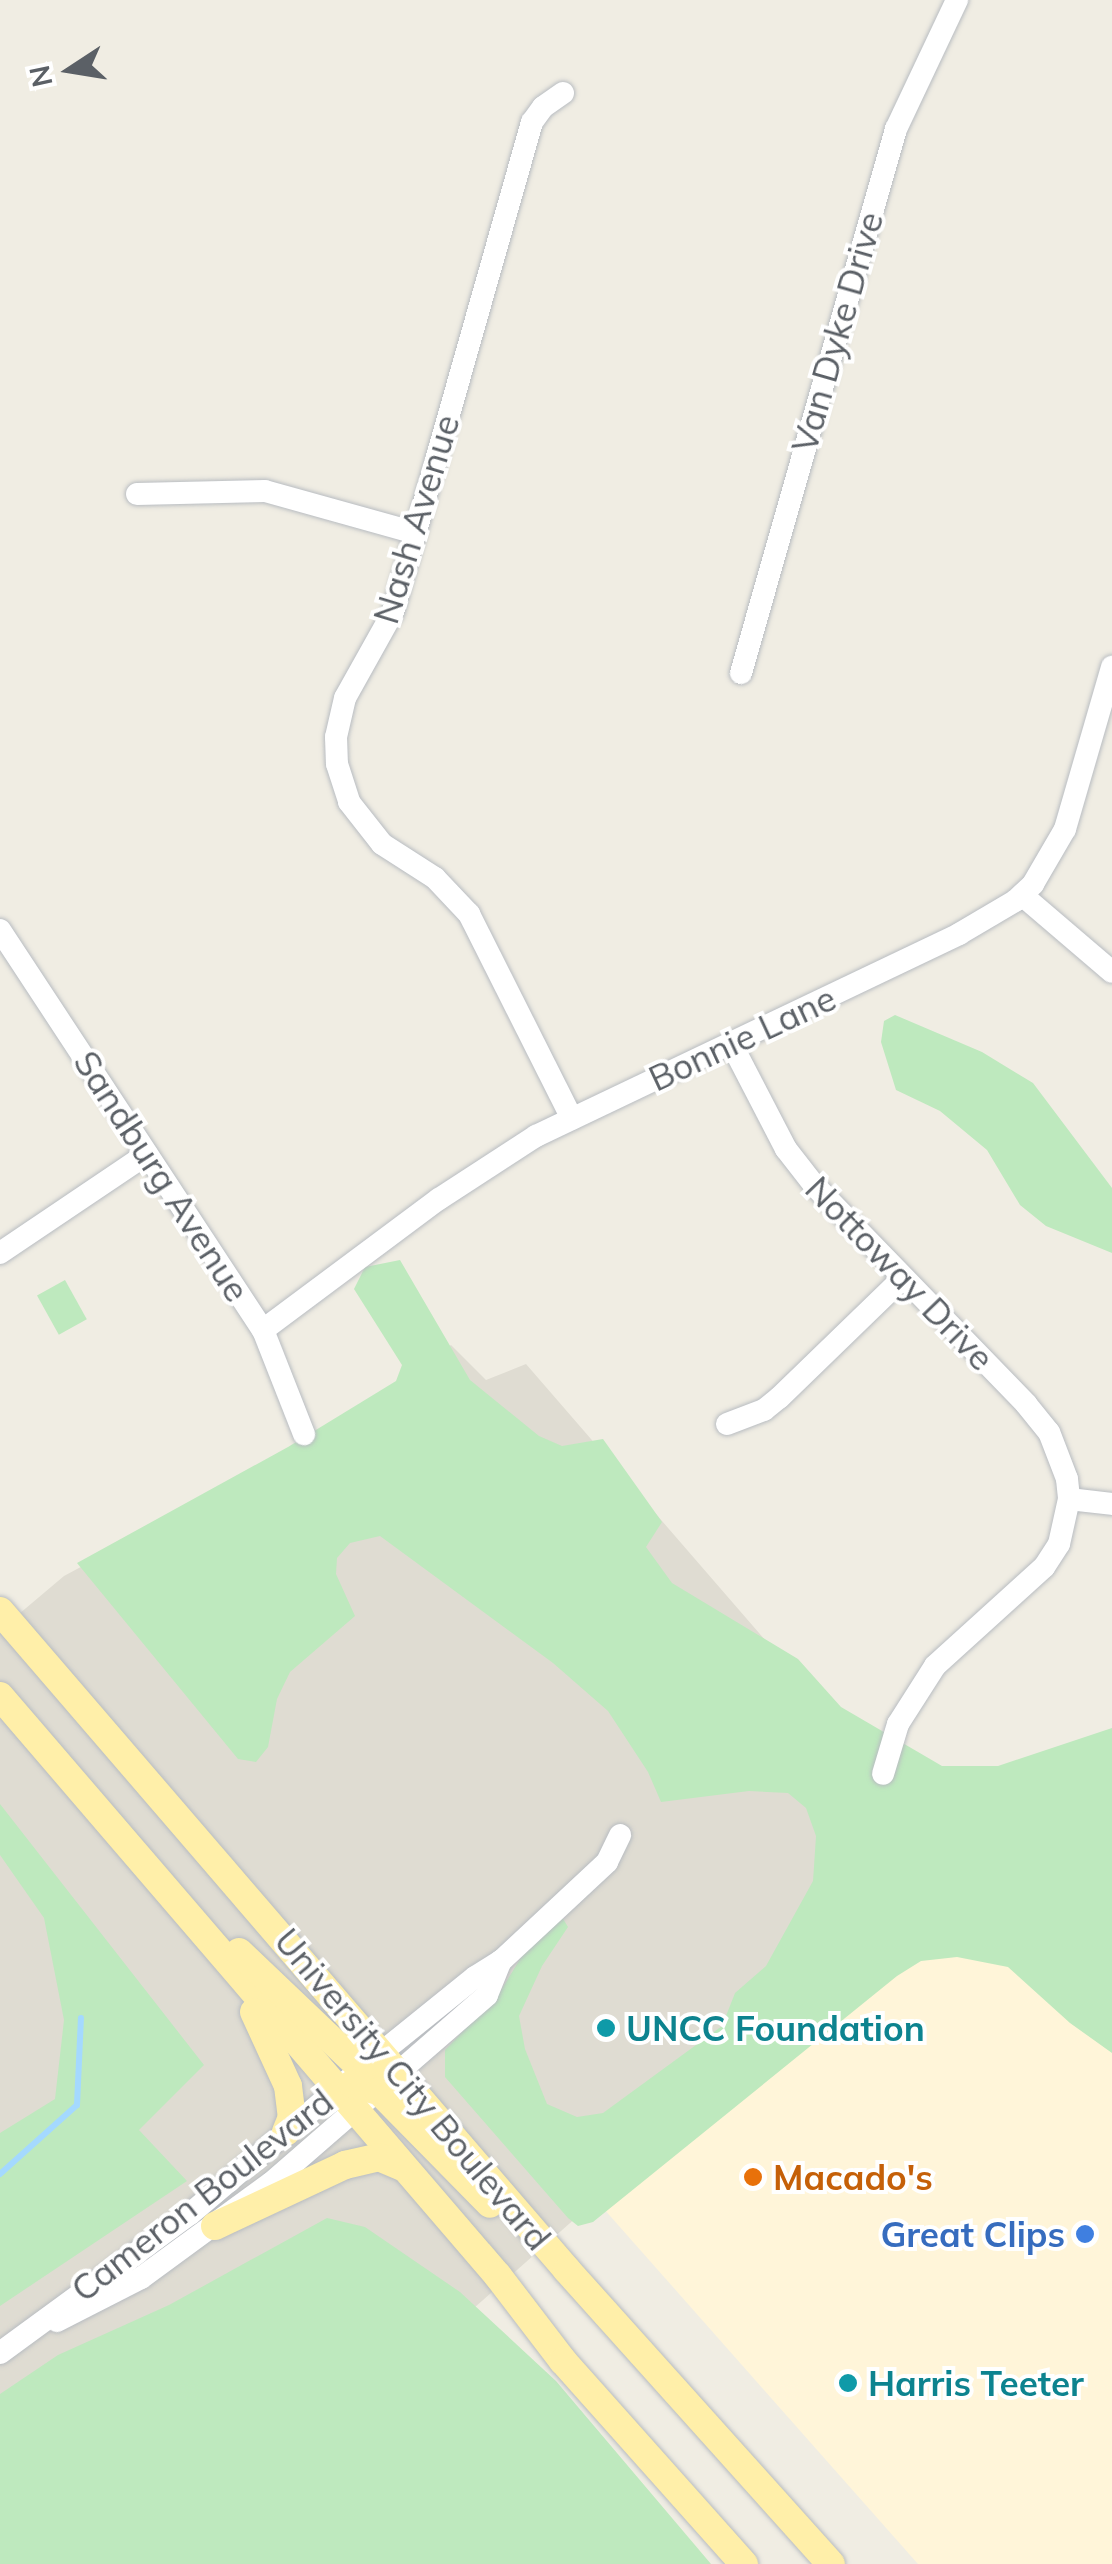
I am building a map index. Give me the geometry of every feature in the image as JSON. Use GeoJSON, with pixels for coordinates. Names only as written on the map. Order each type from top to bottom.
{"type":"FeatureCollection","features":[{"type":"Feature","properties":{"kind":"main road","name":"University City Boulevard"},"geometry":{"type":"LineString","coordinates":[[0,1610],[522,2237],[567,2270],[832,2564]]}},
{"type":"Feature","properties":{"kind":"main road","name":"University City Boulevard"},"geometry":{"type":"LineString","coordinates":[[0,1696],[498,2276],[563,2361],[744,2564]]}},
{"type":"Feature","properties":{"kind":"main road"},"geometry":{"type":"LineString","coordinates":[[136,1854],[381,2071],[360,2083],[337,2089]]}},
{"type":"Feature","properties":{"kind":"main road"},"geometry":{"type":"LineString","coordinates":[[211,1942],[261,2023],[283,2069],[292,2109],[286,2132]]}},
{"type":"Feature","properties":{"kind":"main road"},"geometry":{"type":"LineString","coordinates":[[216,2226],[364,2160],[389,2160],[408,2172]]}},
{"type":"Feature","properties":{"kind":"street","name":"Van Dyke Drive"},"geometry":{"type":"LineString","coordinates":[[742,673],[896,128],[957,0]]}},
{"type":"Feature","properties":{"kind":"street","name":"Nash Avenue"},"geometry":{"type":"LineString","coordinates":[[563,93],[543,107],[532,122],[393,612],[344,698],[336,737],[340,777],[364,824],[382,844],[436,878],[469,914],[572,1119]]}},
{"type":"Feature","properties":{"kind":"street"},"geometry":{"type":"LineString","coordinates":[[137,494],[265,491],[415,533]]}},
{"type":"Feature","properties":{"kind":"street","name":"Bonnie Lane"},"geometry":{"type":"LineString","coordinates":[[263,1330],[470,1177],[572,1119],[959,934],[1022,896],[1065,829],[1112,667]]}},
{"type":"Feature","properties":{"kind":"street"},"geometry":{"type":"LineString","coordinates":[[1022,896],[1112,972]]}},
{"type":"Feature","properties":{"kind":"street","name":"Sandburg Avenue"},"geometry":{"type":"LineString","coordinates":[[0,930],[263,1330],[304,1434]]}},
{"type":"Feature","properties":{"kind":"street","name":"Nottoway Drive"},"geometry":{"type":"LineString","coordinates":[[731,1043],[786,1149],[1049,1432],[1068,1479],[1070,1499]]}},
{"type":"Feature","properties":{"kind":"street"},"geometry":{"type":"LineString","coordinates":[[0,1253],[148,1154]]}},
{"type":"Feature","properties":{"kind":"street"},"geometry":{"type":"LineString","coordinates":[[727,1424],[764,1410],[780,1398],[903,1278]]}},
{"type":"Feature","properties":{"kind":"street"},"geometry":{"type":"LineString","coordinates":[[884,1774],[898,1724],[914,1693],[947,1653],[1044,1567],[1059,1544],[1070,1499],[1112,1504]]}},
{"type":"Feature","properties":{"kind":"street","name":"Cameron Boulevard"},"geometry":{"type":"LineString","coordinates":[[0,2353],[44,2324],[108,2296],[216,2226],[356,2111],[381,2071],[475,1977],[502,1961],[607,1862],[620,1836]]}},
{"type":"Feature","properties":{"kind":"street","name":"Cameron Boulevard"},"geometry":{"type":"LineString","coordinates":[[44,2324],[68,2301],[190,2214],[337,2089]]}},
{"type":"Feature","properties":{"kind":"shaded area"},"geometry":{"type":"Polygon","coordinates":[[[451,1345],[486,1380],[526,1364],[863,1753],[832,1952],[596,2200],[474,2308],[0,2564],[0,1630],[64,1576],[278,1461],[451,1345]]]}},
{"type":"Feature","properties":{"kind":"shaded area"},"geometry":{"type":"Polygon","coordinates":[[[1112,1812],[1112,2564],[918,2564],[596,2200],[1112,1812]]]}},
{"type":"Feature","properties":{"kind":"green space"},"geometry":{"type":"Polygon","coordinates":[[[895,1015],[982,1052],[1033,1083],[1112,1188],[1112,1253],[1046,1226],[1020,1205],[987,1150],[940,1111],[896,1090],[881,1042],[884,1021],[895,1015]]]}},
{"type":"Feature","properties":{"kind":"green space"},"geometry":{"type":"Polygon","coordinates":[[[400,1260],[470,1380],[539,1436],[562,1446],[603,1439],[662,1522],[646,1547],[672,1583],[798,1659],[841,1707],[942,1766],[998,1766],[1112,1728],[1112,2053],[1070,2023],[1008,1967],[957,1957],[921,1961],[897,1976],[593,2222],[578,2226],[568,2218],[445,2077],[445,2050],[498,1995],[528,1946],[562,1917],[568,1927],[542,1966],[519,2016],[525,2049],[547,2104],[577,2117],[603,2113],[722,2026],[735,1993],[766,1966],[813,1881],[816,1836],[806,1808],[788,1793],[749,1791],[661,1802],[648,1772],[608,1711],[553,1663],[380,1536],[350,1543],[337,1558],[336,1574],[355,1616],[290,1672],[277,1699],[268,1747],[256,1762],[238,1759],[77,1563],[288,1447],[396,1381],[402,1365],[354,1289],[365,1267],[400,1260]]]}},
{"type":"Feature","properties":{"kind":"green space"},"geometry":{"type":"Polygon","coordinates":[[[65,1280],[87,1319],[59,1335],[37,1296],[65,1280]]]}},
{"type":"Feature","properties":{"kind":"green space"},"geometry":{"type":"Polygon","coordinates":[[[0,1804],[204,2065],[139,2130],[187,2181],[0,2306],[0,2133],[55,2099],[64,2020],[44,1918],[0,1855],[0,1804]]]}},
{"type":"Feature","properties":{"kind":"green space"},"geometry":{"type":"Polygon","coordinates":[[[327,2218],[365,2227],[460,2292],[556,2381],[711,2564],[0,2564],[0,2394],[58,2355],[169,2305],[327,2218]]]}},
{"type":"Feature","properties":{"kind":"waterway"},"geometry":{"type":"LineString","coordinates":[[0,2174],[77,2105],[81,2018]]}},
{"type":"Feature","properties":{"kind":"place","name":"UNCC Foundation"},"geometry":{"type":"Point","coordinates":[606,2028]}},
{"type":"Feature","properties":{"kind":"place","name":"Macado's"},"geometry":{"type":"Point","coordinates":[753,2177]}},
{"type":"Feature","properties":{"kind":"place","name":"Great Clips"},"geometry":{"type":"Point","coordinates":[1085,2234]}},
{"type":"Feature","properties":{"kind":"place","name":"Harris Teeter"},"geometry":{"type":"Point","coordinates":[848,2383]}}]}
